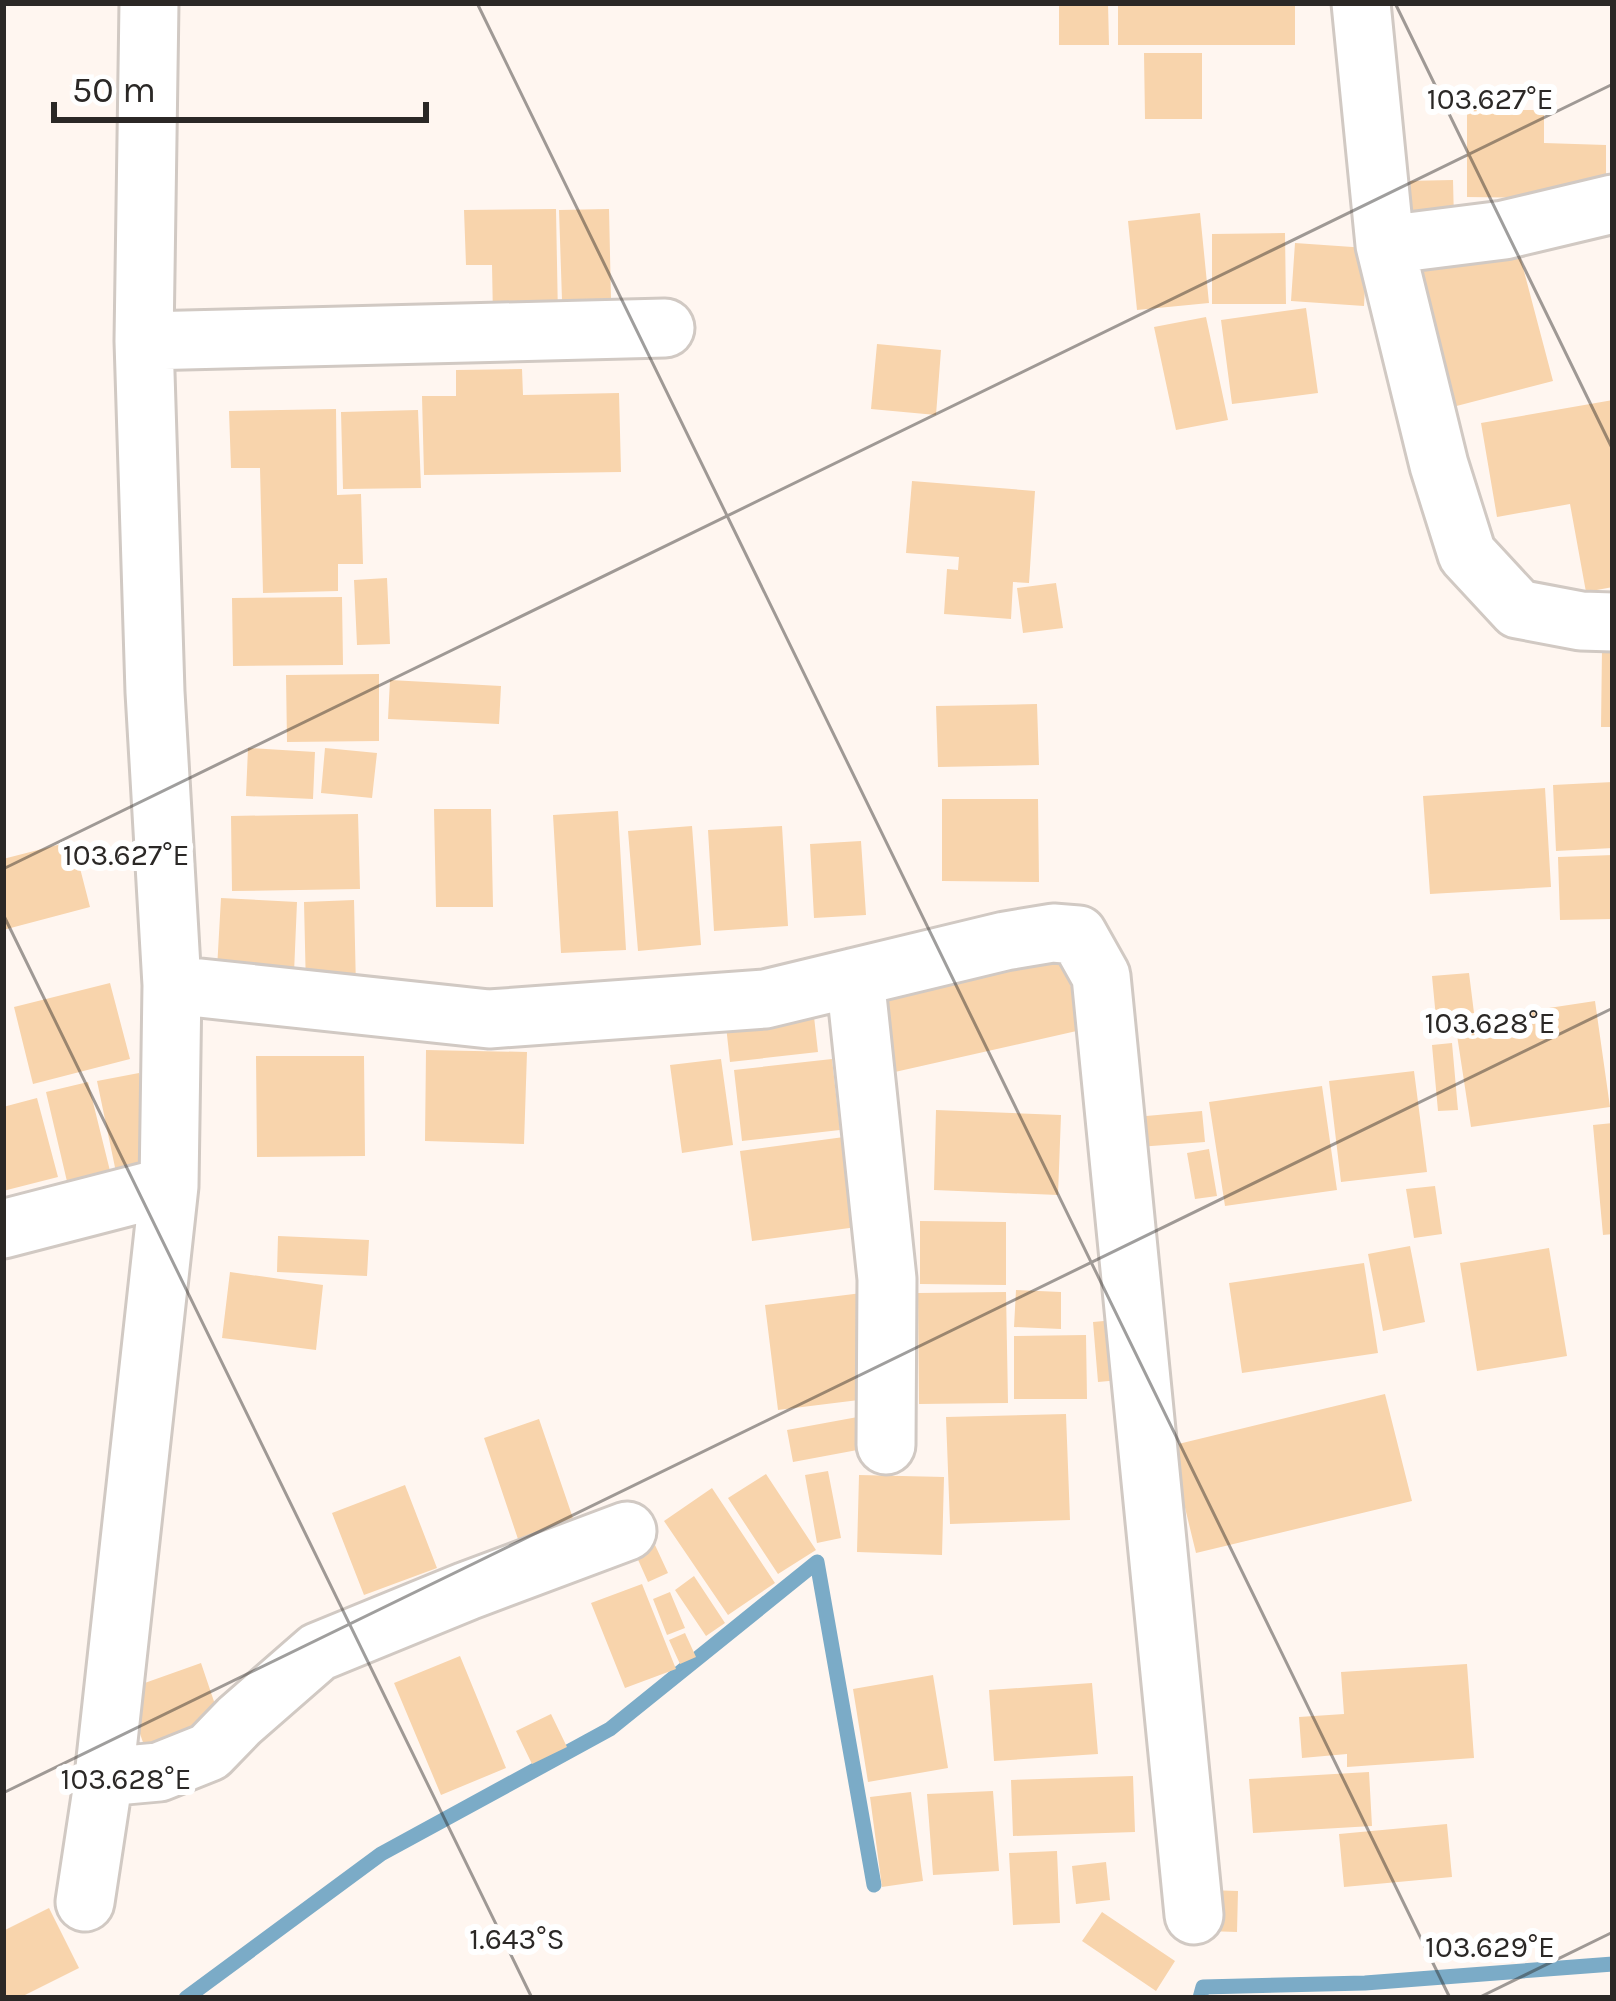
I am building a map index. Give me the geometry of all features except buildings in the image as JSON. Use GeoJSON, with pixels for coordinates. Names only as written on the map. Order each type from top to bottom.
{"type":"FeatureCollection","features":[{"type":"Feature","properties":{"kind":"street"},"geometry":{"type":"LineString","coordinates":[[85,1902],[104,1777],[169,1186],[172,985],[155,692],[144,341],[149,3]]}},
{"type":"Feature","properties":{"kind":"street"},"geometry":{"type":"LineString","coordinates":[[1361,3],[1385,245],[1439,464],[1467,554],[1518,609],[1613,622]]}},
{"type":"Feature","properties":{"kind":"street"},"geometry":{"type":"LineString","coordinates":[[1385,245],[1504,230],[1613,204]]}},
{"type":"Feature","properties":{"kind":"street"},"geometry":{"type":"LineString","coordinates":[[144,341],[665,328]]}},
{"type":"Feature","properties":{"kind":"street"},"geometry":{"type":"LineString","coordinates":[[172,985],[489,1019],[765,999],[1053,933],[1078,935],[1101,976],[1194,1915]]}},
{"type":"Feature","properties":{"kind":"street"},"geometry":{"type":"LineString","coordinates":[[854,977],[887,1279],[886,1445]]}},
{"type":"Feature","properties":{"kind":"street"},"geometry":{"type":"LineString","coordinates":[[3,1229],[169,1186]]}},
{"type":"Feature","properties":{"kind":"street"},"geometry":{"type":"LineString","coordinates":[[104,1777],[159,1772],[209,1752],[318,1652],[627,1532]]}},
{"type":"Feature","properties":{"kind":"waterway"},"geometry":{"type":"LineString","coordinates":[[186,1998],[381,1854],[610,1729],[817,1562],[874,1885]]}},
{"type":"Feature","properties":{"kind":"waterway"},"geometry":{"type":"LineString","coordinates":[[1200,1998],[1203,1987],[1365,1983],[1613,1964]]}}]}
